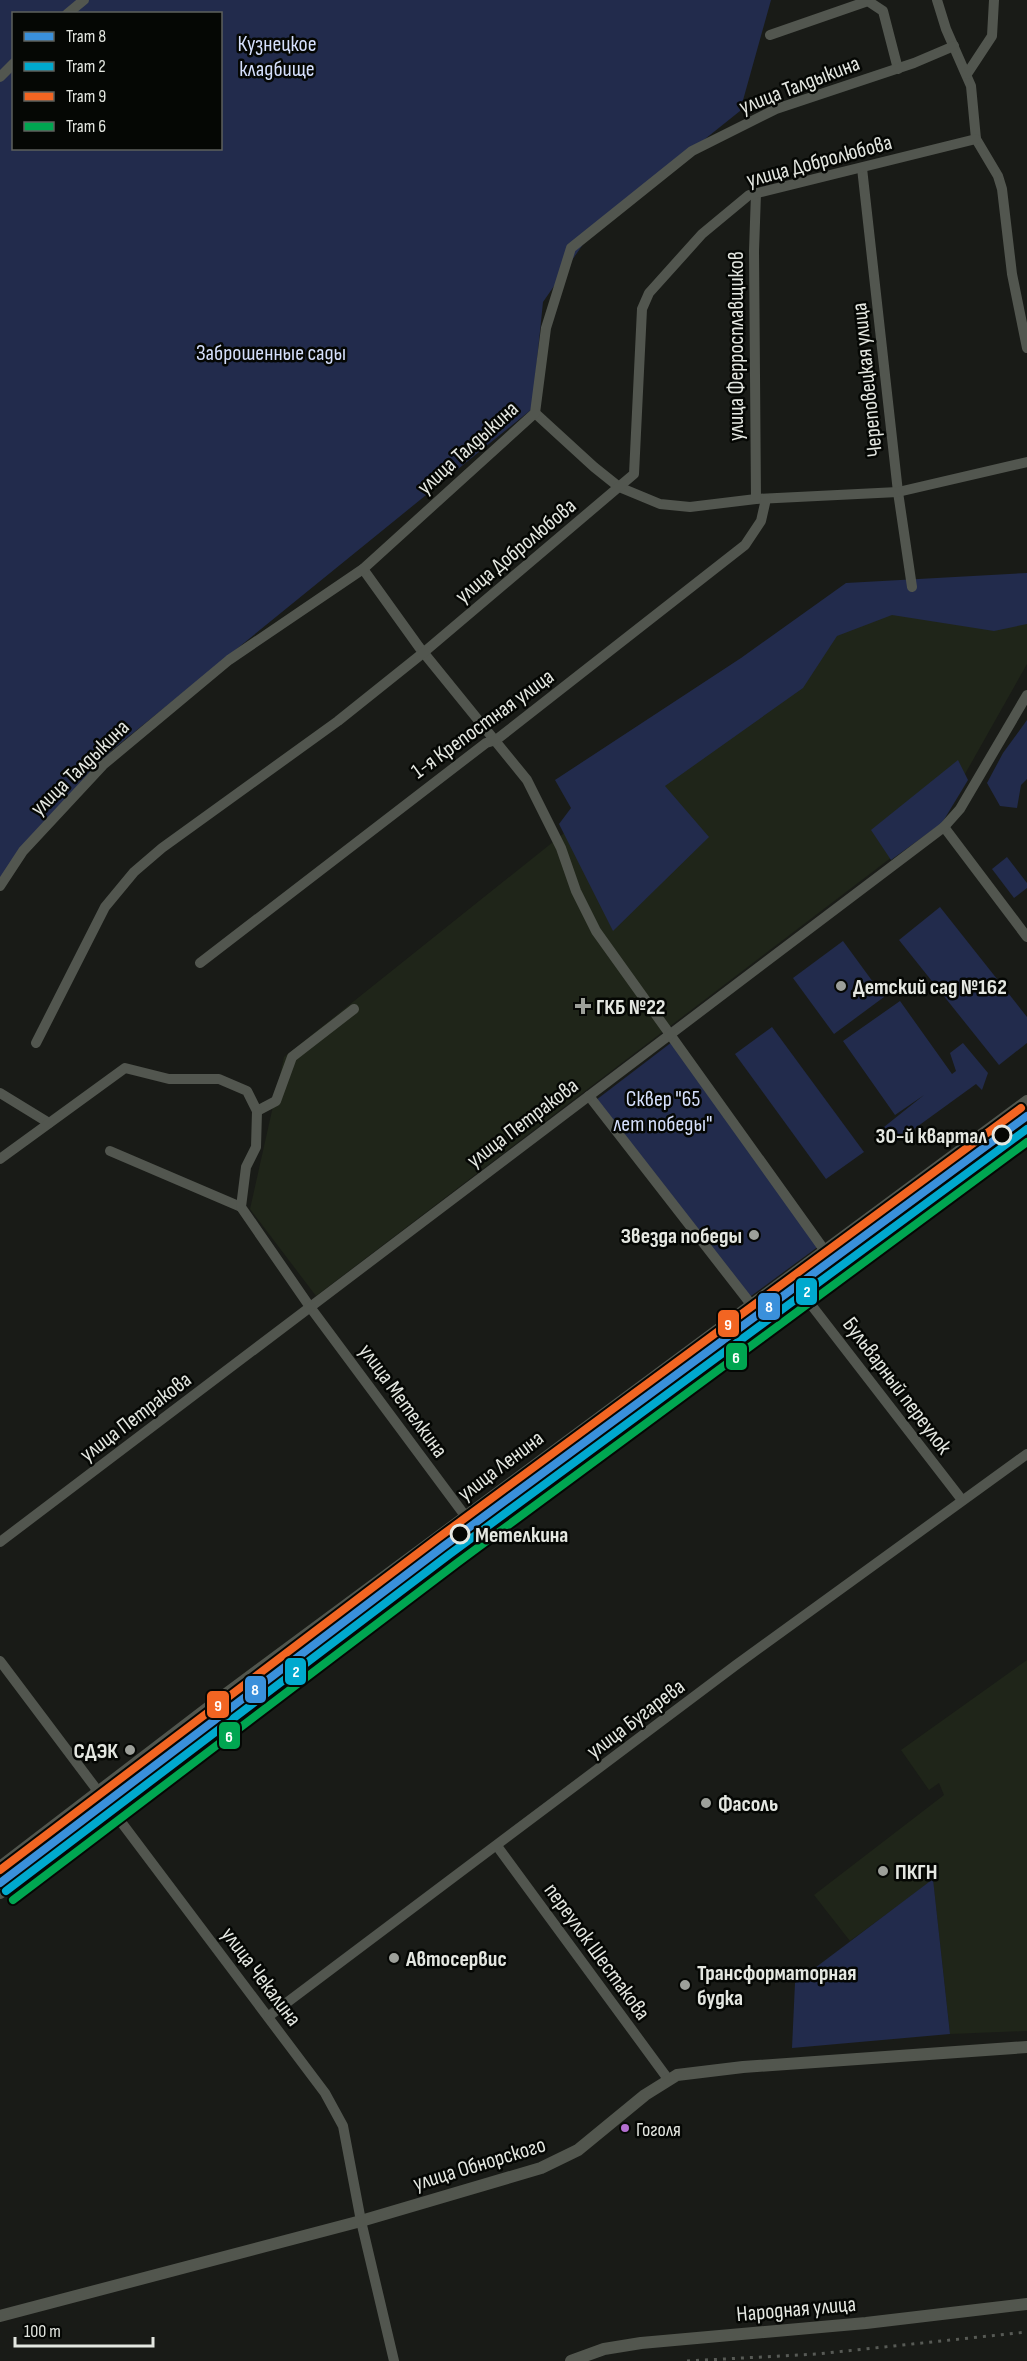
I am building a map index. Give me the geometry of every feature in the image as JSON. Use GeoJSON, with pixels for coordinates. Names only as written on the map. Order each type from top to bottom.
{"type":"FeatureCollection","features":[{"type":"Feature","properties":{"kind":"main road","name":"улица Ленина"},"geometry":{"type":"LineString","coordinates":[[0,1867],[751,1304],[1027,1101]]}},
{"type":"Feature","properties":{"kind":"main road","name":"улица Ленина"},"geometry":{"type":"LineString","coordinates":[[0,1893],[475,1531],[1027,1128]]}},
{"type":"Feature","properties":{"kind":"main road","name":"улица Обнорского"},"geometry":{"type":"LineString","coordinates":[[0,2316],[362,2221],[557,2162],[578,2150],[668,2079],[687,2073],[1027,2047]]}},
{"type":"Feature","properties":{"kind":"main road","name":"Народная улица"},"geometry":{"type":"LineString","coordinates":[[571,2361],[604,2349],[641,2343],[866,2323],[1027,2304]]}},
{"type":"Feature","properties":{"kind":"street"},"geometry":{"type":"LineString","coordinates":[[69,12],[84,0]]}},
{"type":"Feature","properties":{"kind":"street"},"geometry":{"type":"LineString","coordinates":[[937,0],[967,74],[976,139],[998,176],[1002,189],[1012,274],[1027,348]]}},
{"type":"Feature","properties":{"kind":"street"},"geometry":{"type":"LineString","coordinates":[[967,74],[992,36],[994,0]]}},
{"type":"Feature","properties":{"kind":"street"},"geometry":{"type":"LineString","coordinates":[[770,35],[868,2],[883,11],[898,69]]}},
{"type":"Feature","properties":{"kind":"street","name":"улица Талдыкина"},"geometry":{"type":"LineString","coordinates":[[0,886],[23,851],[103,765],[229,660],[363,569],[535,413],[546,328],[571,248],[692,151],[776,109],[898,69],[954,46]]}},
{"type":"Feature","properties":{"kind":"street"},"geometry":{"type":"LineString","coordinates":[[0,77],[12,65]]}},
{"type":"Feature","properties":{"kind":"street","name":"улица Добролюбова"},"geometry":{"type":"LineString","coordinates":[[36,1043],[105,907],[134,872],[162,848],[338,721],[423,653],[634,474],[642,309],[649,293],[702,234],[749,195],[976,139]]}},
{"type":"Feature","properties":{"kind":"street","name":"Череповецкая улица"},"geometry":{"type":"LineString","coordinates":[[862,168],[898,492],[912,587]]}},
{"type":"Feature","properties":{"kind":"street","name":"улица Ферросплавщиков"},"geometry":{"type":"LineString","coordinates":[[756,193],[754,251],[761,499]]}},
{"type":"Feature","properties":{"kind":"street"},"geometry":{"type":"LineString","coordinates":[[535,413],[594,468],[619,487],[660,504],[690,507],[761,499],[898,492],[1027,462]]}},
{"type":"Feature","properties":{"kind":"street","name":"1-я Крепостная улица"},"geometry":{"type":"LineString","coordinates":[[200,963],[486,743],[496,740],[745,545],[762,521],[761,499]]}},
{"type":"Feature","properties":{"kind":"street"},"geometry":{"type":"LineString","coordinates":[[363,569],[423,653],[527,780],[561,848],[576,891],[596,931],[825,1251]]}},
{"type":"Feature","properties":{"kind":"street","name":"улица Петракова"},"geometry":{"type":"LineString","coordinates":[[0,1542],[944,826],[960,809],[1027,695]]}},
{"type":"Feature","properties":{"kind":"street"},"geometry":{"type":"LineString","coordinates":[[944,826],[1027,938]]}},
{"type":"Feature","properties":{"kind":"street"},"geometry":{"type":"LineString","coordinates":[[257,1111],[276,1101],[291,1057],[354,1009]]}},
{"type":"Feature","properties":{"kind":"street"},"geometry":{"type":"LineString","coordinates":[[0,1159],[124,1068],[169,1079],[219,1079],[247,1091],[257,1111],[256,1147],[246,1167],[241,1207],[110,1151]]}},
{"type":"Feature","properties":{"kind":"street"},"geometry":{"type":"LineString","coordinates":[[0,1093],[49,1123]]}},
{"type":"Feature","properties":{"kind":"street"},"geometry":{"type":"LineString","coordinates":[[589,1096],[764,1321]]}},
{"type":"Feature","properties":{"kind":"street","name":"улица Метелкина"},"geometry":{"type":"LineString","coordinates":[[241,1207],[310,1307],[466,1517]]}},
{"type":"Feature","properties":{"kind":"street","name":"Бульварный переулок"},"geometry":{"type":"LineString","coordinates":[[802,1293],[962,1500]]}},
{"type":"Feature","properties":{"kind":"street","name":"улица Бугарева"},"geometry":{"type":"LineString","coordinates":[[269,2016],[736,1665],[1027,1454]]}},
{"type":"Feature","properties":{"kind":"street","name":"улица Чекалина"},"geometry":{"type":"LineString","coordinates":[[0,1661],[110,1811],[326,2093],[343,2126],[394,2361]]}},
{"type":"Feature","properties":{"kind":"street","name":"переулок Шестакова"},"geometry":{"type":"LineString","coordinates":[[497,1846],[668,2079]]}},
{"type":"Feature","properties":{"kind":"shaded area"},"geometry":{"type":"Polygon","coordinates":[[[1027,588],[1027,664],[938,822],[316,1296],[250,1209],[284,1057],[578,822],[841,603],[1027,588]]]}},
{"type":"Feature","properties":{"kind":"shaded area"},"geometry":{"type":"Polygon","coordinates":[[[1027,1660],[1027,2031],[950,2034],[933,1880],[850,1941],[814,1895],[944,1795],[939,1783],[929,1790],[901,1750],[1027,1660]]]}},
{"type":"Feature","properties":{"kind":"green space","name":"Заброшенные сады"},"geometry":{"type":"Polygon","coordinates":[[[0,0],[771,0],[740,111],[595,227],[543,302],[532,409],[111,751],[12,862],[0,880],[0,0]]]}},
{"type":"Feature","properties":{"kind":"green space"},"geometry":{"type":"Polygon","coordinates":[[[1027,573],[1027,624],[994,631],[892,615],[837,636],[803,688],[665,786],[709,837],[613,931],[559,824],[571,808],[555,780],[741,658],[846,583],[1027,573]]]}},
{"type":"Feature","properties":{"kind":"green space"},"geometry":{"type":"Polygon","coordinates":[[[1027,720],[1027,779],[1021,785],[1017,808],[1000,806],[987,783],[1003,753],[1027,720]]]}},
{"type":"Feature","properties":{"kind":"green space"},"geometry":{"type":"Polygon","coordinates":[[[958,760],[968,780],[942,823],[891,860],[871,830],[958,760]]]}},
{"type":"Feature","properties":{"kind":"green space"},"geometry":{"type":"Polygon","coordinates":[[[1007,857],[1027,883],[1027,888],[1014,898],[992,869],[1007,857]]]}},
{"type":"Feature","properties":{"kind":"green space"},"geometry":{"type":"Polygon","coordinates":[[[940,907],[1027,1017],[1027,1043],[999,1065],[899,940],[940,907]]]}},
{"type":"Feature","properties":{"kind":"green space"},"geometry":{"type":"Polygon","coordinates":[[[843,941],[884,997],[834,1034],[793,978],[843,941]]]}},
{"type":"Feature","properties":{"kind":"green space"},"geometry":{"type":"Polygon","coordinates":[[[900,1001],[952,1074],[956,1071],[950,1053],[963,1043],[988,1073],[982,1090],[976,1084],[896,1142],[884,1127],[924,1095],[895,1115],[843,1041],[900,1001]]]}},
{"type":"Feature","properties":{"kind":"green space"},"geometry":{"type":"Polygon","coordinates":[[[772,1027],[864,1152],[826,1179],[735,1054],[772,1027]]]}},
{"type":"Feature","properties":{"kind":"green space","name":"Сквер \"65 лет победы\""},"geometry":{"type":"Polygon","coordinates":[[[672,1042],[819,1246],[747,1299],[596,1100],[672,1042]]]}},
{"type":"Feature","properties":{"kind":"green space"},"geometry":{"type":"Polygon","coordinates":[[[933,1879],[950,2034],[792,2048],[795,1983],[933,1879]]]}},
{"type":"Feature","properties":{"kind":"railway"},"geometry":{"type":"LineString","coordinates":[[687,2361],[817,2354],[1027,2332]]}},
{"type":"Feature","properties":{"kind":"tram line","name":"9"},"geometry":{"type":"LineString","coordinates":[[0,1870],[438,1538],[1021,1108]]}},
{"type":"Feature","properties":{"kind":"tram line","name":"8"},"geometry":{"type":"LineString","coordinates":[[0,1883],[444,1546],[1027,1116]]}},
{"type":"Feature","properties":{"kind":"tram line","name":"2"},"geometry":{"type":"LineString","coordinates":[[6,1891],[450,1554],[1027,1129]]}},
{"type":"Feature","properties":{"kind":"tram line","name":"6"},"geometry":{"type":"LineString","coordinates":[[13,1900],[457,1563],[1027,1142]]}},
{"type":"Feature","properties":{"kind":"place","name":"Детский сад №162"},"geometry":{"type":"Point","coordinates":[841,986]}},
{"type":"Feature","properties":{"kind":"place","name":"ГКБ №22"},"geometry":{"type":"Point","coordinates":[583,1006]}},
{"type":"Feature","properties":{"kind":"place","name":"30-й квартал"},"geometry":{"type":"Point","coordinates":[1002,1135]}},
{"type":"Feature","properties":{"kind":"place","name":"Звезда победы"},"geometry":{"type":"Point","coordinates":[754,1235]}},
{"type":"Feature","properties":{"kind":"place","name":"Метелкина"},"geometry":{"type":"Point","coordinates":[460,1534]}},
{"type":"Feature","properties":{"kind":"place","name":"СДЭК"},"geometry":{"type":"Point","coordinates":[130,1750]}},
{"type":"Feature","properties":{"kind":"place","name":"Фасоль"},"geometry":{"type":"Point","coordinates":[706,1803]}},
{"type":"Feature","properties":{"kind":"place","name":"ПКГН"},"geometry":{"type":"Point","coordinates":[883,1871]}},
{"type":"Feature","properties":{"kind":"place","name":"Автосервис"},"geometry":{"type":"Point","coordinates":[394,1958]}},
{"type":"Feature","properties":{"kind":"place","name":"Трансформаторная будка"},"geometry":{"type":"Point","coordinates":[685,1985]}},
{"type":"Feature","properties":{"kind":"place","name":"Гоголя"},"geometry":{"type":"Point","coordinates":[625,2128]}},
{"type":"Feature","properties":{"kind":"park label","name":"Кузнецкое кладбище"},"geometry":{"type":"Point","coordinates":[277,56]}}]}
